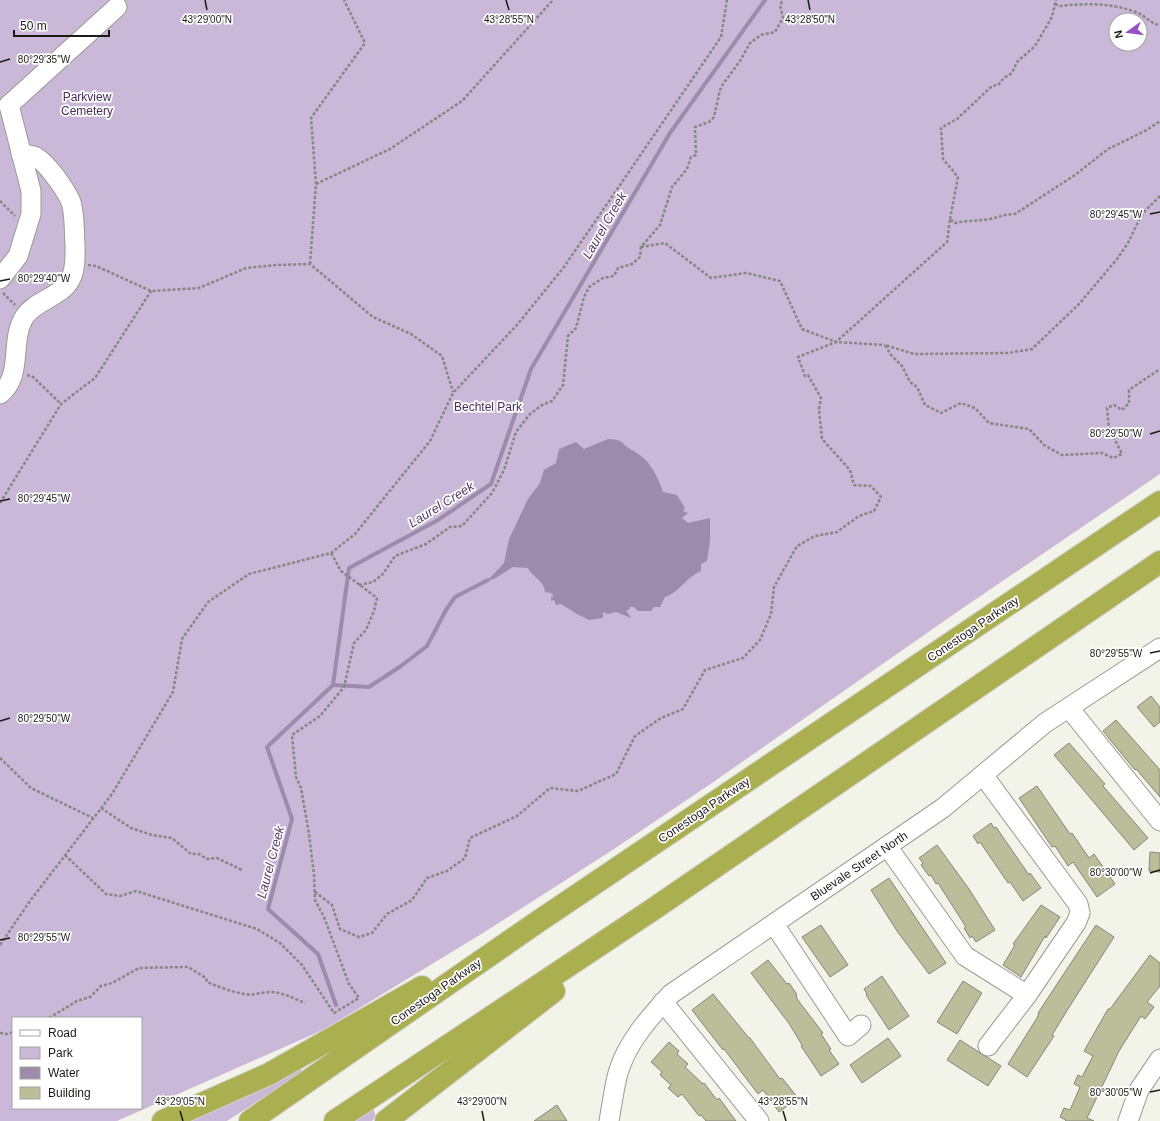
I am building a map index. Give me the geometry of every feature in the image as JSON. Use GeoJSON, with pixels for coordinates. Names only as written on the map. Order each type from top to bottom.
{"type":"FeatureCollection","features":[{"type":"Feature","properties":{"kind":"highway","name":"Conestoga Parkway"},"geometry":{"type":"LineString","coordinates":[[250,1121],[536,924],[1160,502]]}},
{"type":"Feature","properties":{"kind":"highway"},"geometry":{"type":"LineString","coordinates":[[335,1121],[652,910],[1160,562]]}},
{"type":"Feature","properties":{"kind":"highway"},"geometry":{"type":"LineString","coordinates":[[386,1121],[559,987],[652,910]]}},
{"type":"Feature","properties":{"kind":"highway"},"geometry":{"type":"LineString","coordinates":[[163,1121],[269,1074],[536,924]]}},
{"type":"Feature","properties":{"kind":"street"},"geometry":{"type":"LineString","coordinates":[[0,279],[18,256],[31,214],[31,191],[5,104],[117,7]]}},
{"type":"Feature","properties":{"kind":"street"},"geometry":{"type":"LineString","coordinates":[[0,394],[6,389],[15,371],[16,342],[25,316],[37,305],[61,289],[70,280],[75,264],[74,218],[71,203],[59,180],[36,157],[21,154]]}},
{"type":"Feature","properties":{"kind":"street","name":"Bluevale Street North"},"geometry":{"type":"LineString","coordinates":[[609,1121],[618,1072],[632,1041],[650,1016],[671,994],[943,808],[1045,723],[1159,650]]}},
{"type":"Feature","properties":{"kind":"street"},"geometry":{"type":"LineString","coordinates":[[1068,708],[1160,821]]}},
{"type":"Feature","properties":{"kind":"street"},"geometry":{"type":"LineString","coordinates":[[983,775],[1078,904],[1080,913],[1076,923],[1028,995],[988,1046]]}},
{"type":"Feature","properties":{"kind":"street"},"geometry":{"type":"LineString","coordinates":[[887,846],[965,956],[1028,995]]}},
{"type":"Feature","properties":{"kind":"street"},"geometry":{"type":"LineString","coordinates":[[774,924],[848,1036],[861,1025]]}},
{"type":"Feature","properties":{"kind":"street"},"geometry":{"type":"LineString","coordinates":[[663,1002],[759,1121]]}},
{"type":"Feature","properties":{"kind":"street"},"geometry":{"type":"LineString","coordinates":[[1128,1121],[1139,1090],[1160,1058]]}},
{"type":"Feature","properties":{"kind":"path"},"geometry":{"type":"LineString","coordinates":[[310,264],[316,184],[311,118],[365,43],[344,0]]}},
{"type":"Feature","properties":{"kind":"path"},"geometry":{"type":"LineString","coordinates":[[316,184],[390,149],[462,100],[553,0]]}},
{"type":"Feature","properties":{"kind":"path"},"geometry":{"type":"LineString","coordinates":[[0,945],[30,901],[112,794],[173,692],[182,639],[208,602],[250,574],[331,553],[355,534],[430,441],[453,393],[517,325],[564,267],[721,37],[727,0]]}},
{"type":"Feature","properties":{"kind":"path"},"geometry":{"type":"LineString","coordinates":[[358,585],[373,582],[383,574],[395,556],[426,544],[450,527],[462,526],[492,493],[504,470],[516,432],[529,416],[542,405],[552,401],[563,385],[568,336],[576,328],[584,297],[589,287],[603,278],[614,276],[618,268],[632,264],[640,257],[641,247],[660,225],[672,187],[687,169],[692,157],[696,155],[696,127],[709,122],[714,116],[720,90],[740,61],[750,43],[761,35],[775,32],[783,18],[780,5],[783,0]]}},
{"type":"Feature","properties":{"kind":"path"},"geometry":{"type":"LineString","coordinates":[[315,892],[332,905],[340,929],[359,937],[372,933],[387,914],[412,900],[427,878],[447,871],[466,858],[470,838],[517,816],[550,788],[578,791],[616,774],[635,736],[661,718],[683,709],[705,670],[743,658],[760,640],[771,614],[774,587],[797,546],[815,536],[837,532],[860,516],[874,511],[881,497],[871,486],[854,485],[850,470],[822,439],[819,409],[821,398],[808,375],[805,376],[798,357],[836,342],[947,242],[958,178],[943,160],[941,128],[957,119],[992,86],[998,85],[1004,78],[1012,73],[1017,62],[1035,46],[1052,17],[1056,0]]}},
{"type":"Feature","properties":{"kind":"path"},"geometry":{"type":"LineString","coordinates":[[1055,4],[1060,6],[1103,4],[1137,12],[1153,24],[1160,25]]}},
{"type":"Feature","properties":{"kind":"path"},"geometry":{"type":"LineString","coordinates":[[950,219],[955,223],[971,219],[990,219],[1003,214],[1015,214],[1075,175],[1108,149],[1147,130],[1160,121]]}},
{"type":"Feature","properties":{"kind":"path"},"geometry":{"type":"LineString","coordinates":[[641,247],[665,243],[711,278],[746,273],[780,281],[802,329],[836,342],[886,345],[914,354],[1008,353],[1032,349],[1071,313],[1118,259],[1145,211],[1160,196]]}},
{"type":"Feature","properties":{"kind":"path"},"geometry":{"type":"LineString","coordinates":[[75,264],[96,266],[151,291],[199,288],[246,268],[310,264],[373,317],[410,334],[442,356],[453,393]]}},
{"type":"Feature","properties":{"kind":"path"},"geometry":{"type":"LineString","coordinates":[[0,290],[25,316]]}},
{"type":"Feature","properties":{"kind":"path"},"geometry":{"type":"LineString","coordinates":[[0,503],[62,404],[94,378],[151,291]]}},
{"type":"Feature","properties":{"kind":"path"},"geometry":{"type":"LineString","coordinates":[[886,345],[891,356],[902,366],[910,382],[917,387],[926,405],[941,413],[961,403],[975,408],[989,423],[1029,429],[1044,445],[1062,455],[1102,453],[1113,458],[1122,454],[1109,428],[1107,408],[1114,405],[1122,410],[1129,403],[1129,390],[1160,368]]}},
{"type":"Feature","properties":{"kind":"path"},"geometry":{"type":"LineString","coordinates":[[15,371],[33,378],[62,404]]}},
{"type":"Feature","properties":{"kind":"path"},"geometry":{"type":"LineString","coordinates":[[65,855],[106,894],[120,896],[136,891],[257,929],[280,943],[302,965],[334,1013],[360,998],[349,984],[324,917],[315,900],[309,834],[300,788],[296,777],[292,734],[320,716],[344,687],[354,642],[366,630],[374,611],[377,598],[341,571],[331,553]]}},
{"type":"Feature","properties":{"kind":"path"},"geometry":{"type":"LineString","coordinates":[[0,758],[31,788],[93,818]]}},
{"type":"Feature","properties":{"kind":"path"},"geometry":{"type":"LineString","coordinates":[[101,808],[131,828],[152,835],[172,838],[191,854],[199,854],[206,859],[217,858],[242,870]]}},
{"type":"Feature","properties":{"kind":"path"},"geometry":{"type":"LineString","coordinates":[[51,1017],[77,1001],[90,997],[105,984],[112,983],[139,968],[188,967],[206,978],[206,982],[226,989],[246,995],[259,995],[271,992],[291,997],[305,1003]]}},
{"type":"Feature","properties":{"kind":"path"},"geometry":{"type":"LineString","coordinates":[[0,1033],[7,1034],[12,1032]]}},
{"type":"Feature","properties":{"kind":"green space","name":"Bechtel Park"},"geometry":{"type":"Polygon","coordinates":[[[0,0],[1160,0],[1160,474],[611,851],[483,933],[325,1029],[117,1121],[0,1121],[0,0]]]}},
{"type":"Feature","properties":{"kind":"green space"},"geometry":{"type":"Polygon","coordinates":[[[298,1065],[303,1072],[227,1121],[184,1121],[298,1065]]]}},
{"type":"Feature","properties":{"kind":"green space"},"geometry":{"type":"Polygon","coordinates":[[[373,1108],[376,1117],[372,1121],[355,1121],[373,1108]]]}},
{"type":"Feature","properties":{"kind":"water"},"geometry":{"type":"Polygon","coordinates":[[[608,439],[620,441],[648,462],[658,479],[663,492],[677,495],[685,508],[683,511],[688,513],[682,518],[688,523],[710,518],[710,541],[707,561],[701,564],[701,571],[691,577],[675,592],[665,597],[660,607],[654,607],[651,611],[638,611],[634,607],[630,607],[629,610],[626,610],[631,618],[616,612],[608,614],[603,612],[603,618],[589,620],[561,604],[556,605],[554,600],[551,601],[551,597],[554,596],[551,593],[545,592],[543,585],[528,568],[513,567],[494,579],[488,580],[504,563],[509,539],[528,499],[540,483],[544,470],[556,463],[559,449],[576,442],[584,449],[608,439]]]}},
{"type":"Feature","properties":{"kind":"building"},"geometry":{"type":"Polygon","coordinates":[[[1151,696],[1160,707],[1160,722],[1154,727],[1137,707],[1151,696]]]}},
{"type":"Feature","properties":{"kind":"building"},"geometry":{"type":"Polygon","coordinates":[[[1116,720],[1160,770],[1160,797],[1136,769],[1135,770],[1103,731],[1116,720]]]}},
{"type":"Feature","properties":{"kind":"building"},"geometry":{"type":"Polygon","coordinates":[[[1069,743],[1105,784],[1103,786],[1148,838],[1134,850],[1054,755],[1069,743]]]}},
{"type":"Feature","properties":{"kind":"building"},"geometry":{"type":"Polygon","coordinates":[[[1037,786],[1070,834],[1072,833],[1089,858],[1094,854],[1115,884],[1097,897],[1073,862],[1068,866],[1055,846],[1052,847],[1019,798],[1037,786]]]}},
{"type":"Feature","properties":{"kind":"building"},"geometry":{"type":"Polygon","coordinates":[[[991,823],[994,828],[996,827],[1029,875],[1030,873],[1041,888],[1023,901],[1010,882],[1008,883],[980,842],[978,844],[973,836],[991,823]]]}},
{"type":"Feature","properties":{"kind":"building"},"geometry":{"type":"Polygon","coordinates":[[[937,845],[969,889],[995,930],[976,942],[972,936],[970,938],[964,928],[966,927],[938,883],[936,884],[931,875],[929,876],[921,865],[923,863],[919,858],[937,845]]]}},
{"type":"Feature","properties":{"kind":"building"},"geometry":{"type":"Polygon","coordinates":[[[1150,852],[1160,853],[1160,872],[1149,871],[1150,852]]]}},
{"type":"Feature","properties":{"kind":"building"},"geometry":{"type":"Polygon","coordinates":[[[889,878],[946,963],[929,974],[897,931],[871,890],[889,878]]]}},
{"type":"Feature","properties":{"kind":"building"},"geometry":{"type":"Polygon","coordinates":[[[1041,905],[1060,917],[1046,938],[1045,936],[1021,977],[1003,965],[1015,945],[1013,944],[1041,905]]]}},
{"type":"Feature","properties":{"kind":"building"},"geometry":{"type":"Polygon","coordinates":[[[821,925],[848,965],[830,977],[802,937],[821,925]]]}},
{"type":"Feature","properties":{"kind":"building"},"geometry":{"type":"Polygon","coordinates":[[[1096,925],[1114,937],[1052,1035],[1054,1036],[1027,1077],[1008,1064],[1037,1018],[1038,1013],[1096,925]]]}},
{"type":"Feature","properties":{"kind":"building"},"geometry":{"type":"Polygon","coordinates":[[[1150,955],[1160,963],[1160,986],[1147,1002],[1154,1007],[1145,1019],[1141,1016],[1119,1051],[1087,1118],[1094,1121],[1065,1121],[1066,1120],[1060,1117],[1064,1108],[1070,1110],[1080,1087],[1074,1084],[1078,1075],[1082,1077],[1093,1056],[1084,1051],[1108,1009],[1110,1009],[1150,955]]]}},
{"type":"Feature","properties":{"kind":"building"},"geometry":{"type":"Polygon","coordinates":[[[768,960],[796,993],[797,999],[823,1033],[821,1034],[831,1049],[829,1050],[839,1064],[821,1076],[801,1046],[802,1045],[790,1025],[751,973],[768,960]]]}},
{"type":"Feature","properties":{"kind":"building"},"geometry":{"type":"Polygon","coordinates":[[[882,976],[909,1016],[889,1030],[866,995],[867,994],[864,989],[882,976]]]}},
{"type":"Feature","properties":{"kind":"building"},"geometry":{"type":"Polygon","coordinates":[[[963,981],[982,993],[957,1034],[937,1022],[963,981]]]}},
{"type":"Feature","properties":{"kind":"building"},"geometry":{"type":"Polygon","coordinates":[[[713,994],[750,1038],[780,1079],[782,1078],[798,1098],[779,1112],[763,1090],[758,1094],[692,1010],[713,994]]]}},
{"type":"Feature","properties":{"kind":"building"},"geometry":{"type":"Polygon","coordinates":[[[888,1038],[901,1056],[862,1083],[850,1065],[888,1038]]]}},
{"type":"Feature","properties":{"kind":"building"},"geometry":{"type":"Polygon","coordinates":[[[960,1040],[1001,1066],[988,1086],[947,1060],[960,1040]]]}},
{"type":"Feature","properties":{"kind":"building"},"geometry":{"type":"Polygon","coordinates":[[[669,1042],[679,1051],[677,1054],[688,1064],[685,1067],[703,1084],[704,1083],[717,1100],[719,1098],[736,1121],[706,1121],[701,1115],[699,1116],[682,1094],[678,1097],[668,1088],[671,1085],[660,1075],[662,1072],[651,1062],[669,1042]]]}},
{"type":"Feature","properties":{"kind":"building"},"geometry":{"type":"Polygon","coordinates":[[[557,1105],[567,1121],[534,1121],[557,1105]]]}},
{"type":"Feature","properties":{"kind":"waterway","name":"Laurel Creek"},"geometry":{"type":"LineString","coordinates":[[336,1005],[318,954],[268,909],[292,819],[267,747],[333,685],[349,568],[438,520],[491,484],[531,369],[670,133],[765,0]]}},
{"type":"Feature","properties":{"kind":"waterway"},"geometry":{"type":"LineString","coordinates":[[333,685],[369,687],[401,666],[427,646],[446,610],[455,597],[488,580]]}},
{"type":"Feature","properties":{"kind":"park label","name":"Parkview Cemetery"},"geometry":{"type":"Point","coordinates":[87,104]}}]}
